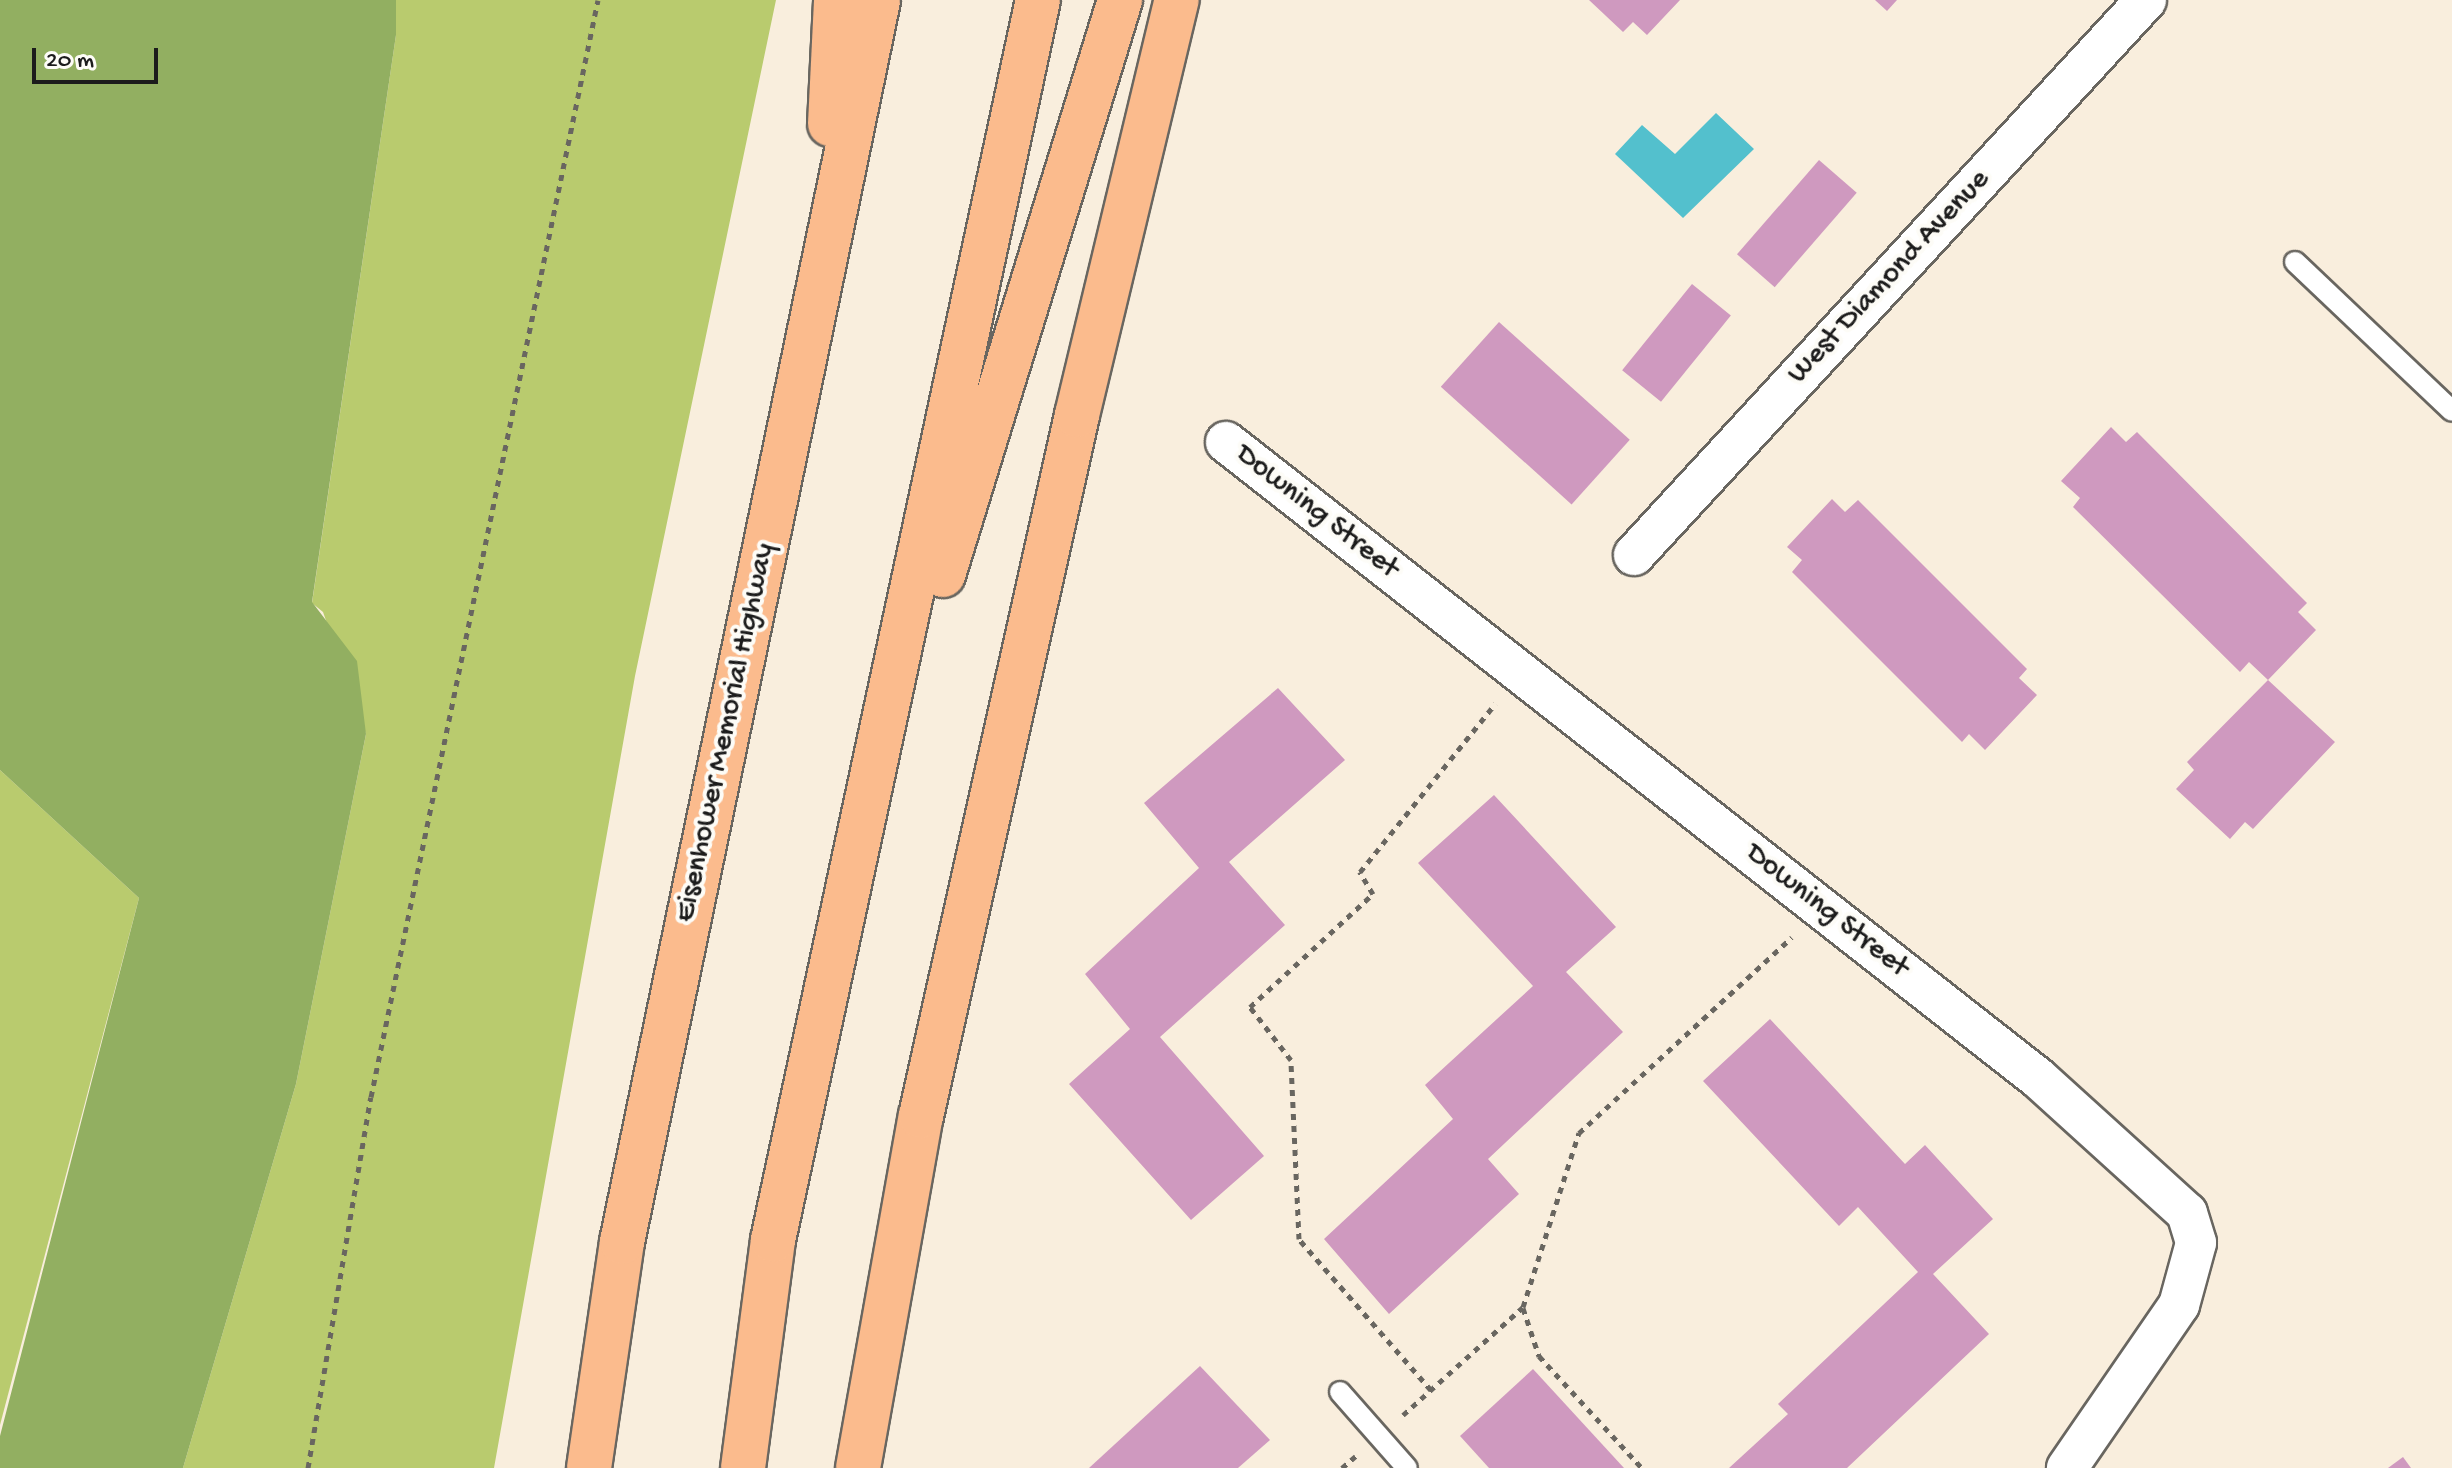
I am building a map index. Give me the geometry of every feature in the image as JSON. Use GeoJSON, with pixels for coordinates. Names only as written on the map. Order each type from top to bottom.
{"type":"FeatureCollection","features":[{"type":"Feature","properties":{"kind":"highway"},"geometry":{"type":"LineString","coordinates":[[824,259],[836,0]]}},
{"type":"Feature","properties":{"kind":"highway","name":"Eisenhower Memorial Highway"},"geometry":{"type":"LineString","coordinates":[[589,1468],[622,1242],[878,0]]}},
{"type":"Feature","properties":{"kind":"highway"},"geometry":{"type":"LineString","coordinates":[[743,1468],[773,1240],[863,834],[1038,0]]}},
{"type":"Feature","properties":{"kind":"highway"},"geometry":{"type":"LineString","coordinates":[[863,834],[1120,0]]}},
{"type":"Feature","properties":{"kind":"highway"},"geometry":{"type":"LineString","coordinates":[[858,1468],[921,1116],[1077,415],[1177,0]]}},
{"type":"Feature","properties":{"kind":"street","name":"West Diamond Avenue"},"geometry":{"type":"LineString","coordinates":[[1634,555],[2146,0]]}},
{"type":"Feature","properties":{"kind":"street","name":"Downing Street"},"geometry":{"type":"LineString","coordinates":[[1226,442],[2038,1078],[2187,1213],[2196,1243],[2179,1305],[2067,1468]]}},
{"type":"Feature","properties":{"kind":"lane"},"geometry":{"type":"LineString","coordinates":[[2295,262],[2452,411]]}},
{"type":"Feature","properties":{"kind":"lane"},"geometry":{"type":"LineString","coordinates":[[1340,1392],[1407,1468]]}},
{"type":"Feature","properties":{"kind":"path"},"geometry":{"type":"LineString","coordinates":[[308,1468],[371,1097],[598,0]]}},
{"type":"Feature","properties":{"kind":"path"},"geometry":{"type":"LineString","coordinates":[[1431,1390],[1299,1239],[1291,1060],[1250,1007],[1373,894],[1360,872],[1520,673]]}},
{"type":"Feature","properties":{"kind":"path"},"geometry":{"type":"LineString","coordinates":[[1379,1436],[1523,1307],[1579,1133],[1822,909]]}},
{"type":"Feature","properties":{"kind":"path"},"geometry":{"type":"LineString","coordinates":[[1523,1307],[1539,1356],[1642,1468]]}},
{"type":"Feature","properties":{"kind":"green space"},"geometry":{"type":"Polygon","coordinates":[[[0,0],[396,0],[396,35],[312,602],[357,661],[366,734],[296,1084],[183,1468],[0,1468],[0,1436],[139,898],[0,770],[0,0]]]}},
{"type":"Feature","properties":{"kind":"green space"},"geometry":{"type":"Polygon","coordinates":[[[396,0],[776,0],[635,676],[494,1468],[183,1468],[296,1084],[366,734],[323,612],[312,603],[396,35],[396,0]]]}},
{"type":"Feature","properties":{"kind":"green space"},"geometry":{"type":"Polygon","coordinates":[[[0,770],[139,898],[0,1425],[0,770]]]}},
{"type":"Feature","properties":{"kind":"water"},"geometry":{"type":"Polygon","coordinates":[[[1716,113],[1754,149],[1683,218],[1615,154],[1642,125],[1675,154],[1716,113]]]}},
{"type":"Feature","properties":{"kind":"building"},"geometry":{"type":"Polygon","coordinates":[[[1589,0],[1680,0],[1647,35],[1633,22],[1623,32],[1589,0]]]}},
{"type":"Feature","properties":{"kind":"building"},"geometry":{"type":"Polygon","coordinates":[[[1875,0],[1897,0],[1887,11],[1875,0]]]}},
{"type":"Feature","properties":{"kind":"building"},"geometry":{"type":"Polygon","coordinates":[[[1819,160],[1857,193],[1775,287],[1737,254],[1819,160]]]}},
{"type":"Feature","properties":{"kind":"building"},"geometry":{"type":"Polygon","coordinates":[[[1692,284],[1731,315],[1661,402],[1622,370],[1692,284]]]}},
{"type":"Feature","properties":{"kind":"building"},"geometry":{"type":"Polygon","coordinates":[[[1499,322],[1630,440],[1572,504],[1441,387],[1499,322]]]}},
{"type":"Feature","properties":{"kind":"building"},"geometry":{"type":"Polygon","coordinates":[[[2111,427],[2126,442],[2137,432],[2307,603],[2298,612],[2316,630],[2268,680],[2249,662],[2240,672],[2073,507],[2080,498],[2061,481],[2111,427]]]}},
{"type":"Feature","properties":{"kind":"building"},"geometry":{"type":"Polygon","coordinates":[[[1832,499],[1845,512],[1858,500],[2027,669],[2019,678],[2037,695],[1985,750],[1969,734],[1962,742],[1792,572],[1802,560],[1787,547],[1832,499]]]}},
{"type":"Feature","properties":{"kind":"building"},"geometry":{"type":"Polygon","coordinates":[[[2268,680],[2335,742],[2253,829],[2245,822],[2230,839],[2176,789],[2194,770],[2187,762],[2268,680]]]}},
{"type":"Feature","properties":{"kind":"building"},"geometry":{"type":"Polygon","coordinates":[[[1278,688],[1345,760],[1229,862],[1285,925],[1160,1037],[1264,1156],[1191,1220],[1069,1084],[1130,1029],[1085,974],[1199,868],[1144,803],[1278,688]]]}},
{"type":"Feature","properties":{"kind":"building"},"geometry":{"type":"Polygon","coordinates":[[[1494,795],[1616,927],[1566,972],[1623,1032],[1488,1159],[1519,1194],[1389,1314],[1324,1239],[1453,1119],[1425,1085],[1533,986],[1418,863],[1494,795]]]}},
{"type":"Feature","properties":{"kind":"building"},"geometry":{"type":"Polygon","coordinates":[[[1770,1019],[1905,1164],[1925,1145],[1993,1219],[1933,1274],[1989,1334],[1847,1468],[1729,1468],[1788,1414],[1778,1404],[1918,1272],[1858,1207],[1839,1226],[1703,1081],[1770,1019]]]}},
{"type":"Feature","properties":{"kind":"building"},"geometry":{"type":"Polygon","coordinates":[[[1200,1366],[1270,1440],[1238,1468],[1089,1468],[1200,1366]]]}},
{"type":"Feature","properties":{"kind":"building"},"geometry":{"type":"Polygon","coordinates":[[[1533,1369],[1624,1468],[1489,1468],[1460,1436],[1533,1369]]]}},
{"type":"Feature","properties":{"kind":"building"},"geometry":{"type":"Polygon","coordinates":[[[2403,1457],[2411,1468],[2388,1468],[2403,1457]]]}}]}
